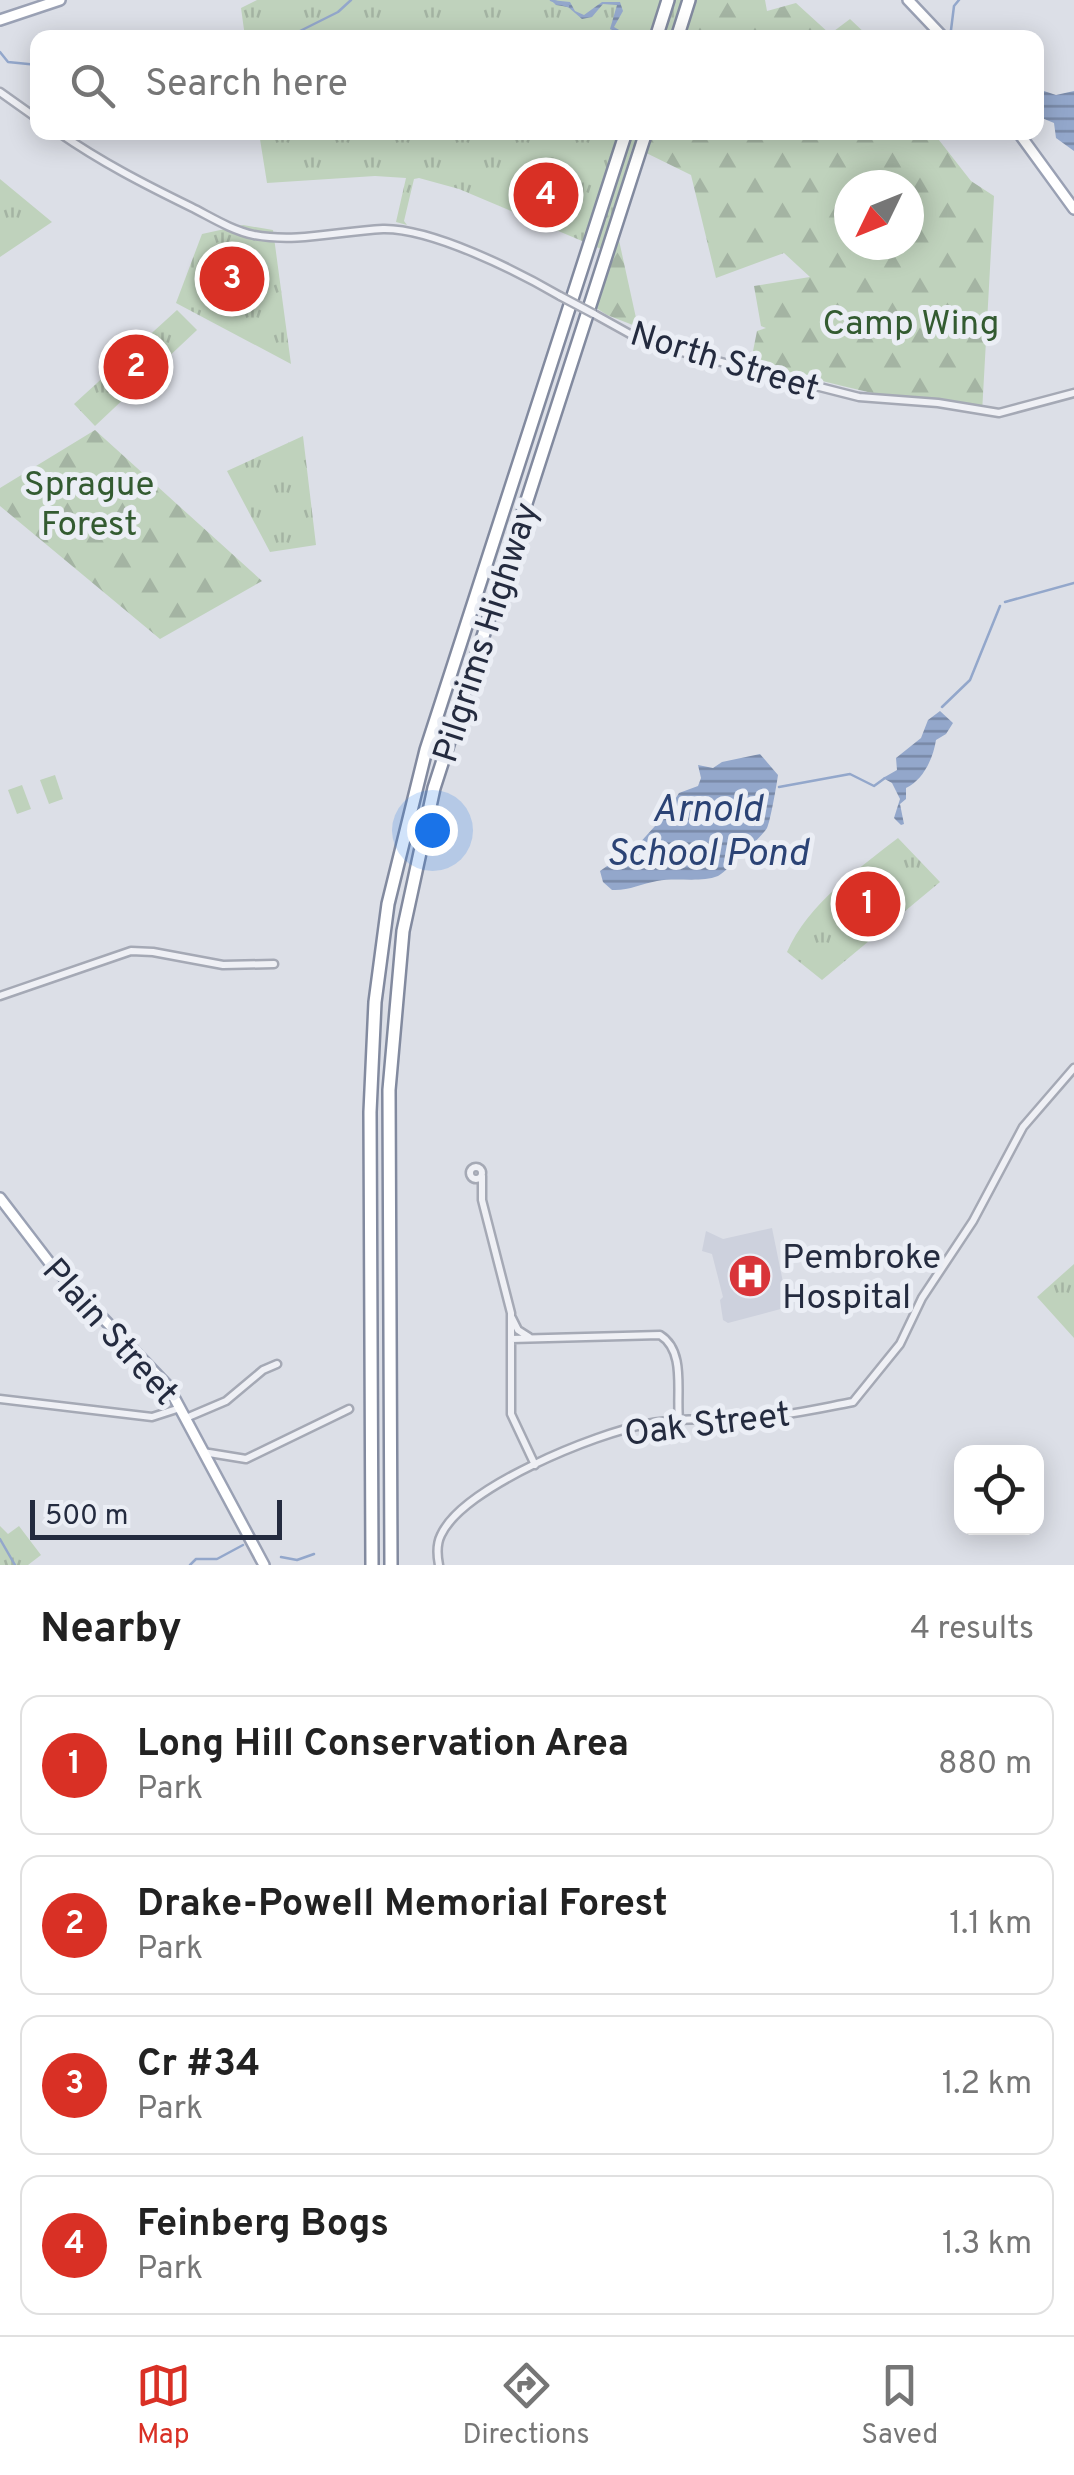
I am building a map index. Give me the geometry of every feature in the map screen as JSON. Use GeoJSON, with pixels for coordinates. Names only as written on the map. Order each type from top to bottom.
{"type":"FeatureCollection","features":[{"type":"Feature","properties":{"kind":"highway"},"geometry":{"type":"LineString","coordinates":[[659,30],[668,0]]}},
{"type":"Feature","properties":{"kind":"highway"},"geometry":{"type":"LineString","coordinates":[[679,30],[689,0]]}},
{"type":"Feature","properties":{"kind":"highway","name":"Pilgrims Highway"},"geometry":{"type":"LineString","coordinates":[[372,1565],[370,1112],[375,1002],[388,904],[426,750],[623,140]]}},
{"type":"Feature","properties":{"kind":"highway","name":"Pilgrims Highway"},"geometry":{"type":"LineString","coordinates":[[393,1565],[390,1090],[403,931],[438,774],[643,140]]}},
{"type":"Feature","properties":{"kind":"main road"},"geometry":{"type":"LineString","coordinates":[[0,20],[60,0]]}},
{"type":"Feature","properties":{"kind":"main road"},"geometry":{"type":"LineString","coordinates":[[908,0],[936,30]]}},
{"type":"Feature","properties":{"kind":"main road"},"geometry":{"type":"LineString","coordinates":[[1024,140],[1074,208]]}},
{"type":"Feature","properties":{"kind":"main road","name":"Plain Street"},"geometry":{"type":"LineString","coordinates":[[0,1198],[49,1262],[152,1366],[181,1408],[264,1565]]}},
{"type":"Feature","properties":{"kind":"street"},"geometry":{"type":"LineString","coordinates":[[0,92],[30,113]]}},
{"type":"Feature","properties":{"kind":"street","name":"North Street"},"geometry":{"type":"LineString","coordinates":[[70,140],[124,175],[248,234],[304,239],[385,229],[407,232],[488,260],[630,334],[666,348],[859,397],[938,403],[999,414],[1074,393]]}},
{"type":"Feature","properties":{"kind":"street"},"geometry":{"type":"LineString","coordinates":[[0,996],[131,951],[223,965],[274,964]]}},
{"type":"Feature","properties":{"kind":"street","name":"Oak Street"},"geometry":{"type":"LineString","coordinates":[[439,1565],[439,1540],[451,1521],[495,1486],[618,1431],[679,1419],[770,1416],[853,1402],[900,1344],[922,1298],[976,1215],[1020,1131],[1074,1068]]}},
{"type":"Feature","properties":{"kind":"street"},"geometry":{"type":"LineString","coordinates":[[478,1177],[511,1313],[518,1330],[530,1338]]}},
{"type":"Feature","properties":{"kind":"street"},"geometry":{"type":"LineString","coordinates":[[511,1313],[511,1412],[535,1465]]}},
{"type":"Feature","properties":{"kind":"street"},"geometry":{"type":"LineString","coordinates":[[511,1339],[660,1335],[676,1353],[679,1419]]}},
{"type":"Feature","properties":{"kind":"street"},"geometry":{"type":"LineString","coordinates":[[186,1418],[226,1402],[260,1372],[277,1364]]}},
{"type":"Feature","properties":{"kind":"street"},"geometry":{"type":"LineString","coordinates":[[0,1398],[152,1417],[181,1408]]}},
{"type":"Feature","properties":{"kind":"street"},"geometry":{"type":"LineString","coordinates":[[204,1452],[246,1458],[349,1410]]}},
{"type":"Feature","properties":{"kind":"shaded area","name":"Pembroke Hospital"},"geometry":{"type":"Polygon","coordinates":[[[772,1228],[788,1307],[728,1323],[723,1320],[723,1297],[712,1254],[702,1251],[706,1231],[723,1239],[772,1228]]]}},
{"type":"Feature","properties":{"kind":"green space"},"geometry":{"type":"Polygon","coordinates":[[[257,0],[687,0],[685,30],[244,30],[241,8],[257,0]]]}},
{"type":"Feature","properties":{"kind":"green space"},"geometry":{"type":"Polygon","coordinates":[[[687,0],[765,0],[767,11],[796,3],[826,30],[685,30],[687,0]]]}},
{"type":"Feature","properties":{"kind":"green space"},"geometry":{"type":"Polygon","coordinates":[[[850,19],[862,30],[835,30],[850,19]]]}},
{"type":"Feature","properties":{"kind":"green space"},"geometry":{"type":"Polygon","coordinates":[[[260,140],[635,140],[601,249],[459,189],[419,178],[414,179],[404,221],[407,225],[396,222],[406,178],[375,176],[267,183],[260,140]]]}},
{"type":"Feature","properties":{"kind":"green space","name":"Camp Wing"},"geometry":{"type":"Polygon","coordinates":[[[634,140],[939,140],[971,181],[994,196],[982,413],[865,392],[751,361],[757,331],[766,328],[761,326],[754,286],[810,277],[784,253],[716,278],[691,175],[632,146],[634,140]]]}},
{"type":"Feature","properties":{"kind":"green space"},"geometry":{"type":"Polygon","coordinates":[[[0,179],[52,222],[0,257],[0,179]]]}},
{"type":"Feature","properties":{"kind":"green space"},"geometry":{"type":"Polygon","coordinates":[[[613,213],[638,327],[607,315],[584,300],[613,213]]]}},
{"type":"Feature","properties":{"kind":"green space"},"geometry":{"type":"Polygon","coordinates":[[[243,225],[273,230],[291,364],[176,303],[202,234],[243,225]]]}},
{"type":"Feature","properties":{"kind":"green space"},"geometry":{"type":"Polygon","coordinates":[[[177,310],[197,330],[95,426],[74,404],[177,310]]]}},
{"type":"Feature","properties":{"kind":"green space","name":"Sprague Forest"},"geometry":{"type":"Polygon","coordinates":[[[95,430],[262,581],[160,639],[0,506],[0,488],[95,430]]]}},
{"type":"Feature","properties":{"kind":"green space","name":"Sprague Forest"},"geometry":{"type":"Polygon","coordinates":[[[303,436],[316,545],[270,552],[227,471],[303,436]]]}},
{"type":"Feature","properties":{"kind":"green space"},"geometry":{"type":"Polygon","coordinates":[[[55,775],[63,799],[49,804],[40,780],[55,775]]]}},
{"type":"Feature","properties":{"kind":"green space"},"geometry":{"type":"Polygon","coordinates":[[[22,785],[31,809],[17,814],[8,790],[22,785]]]}},
{"type":"Feature","properties":{"kind":"green space"},"geometry":{"type":"Polygon","coordinates":[[[898,838],[940,882],[822,980],[787,952],[796,935],[835,889],[898,838]]]}},
{"type":"Feature","properties":{"kind":"green space"},"geometry":{"type":"Polygon","coordinates":[[[1074,1264],[1074,1338],[1037,1297],[1074,1264]]]}},
{"type":"Feature","properties":{"kind":"green space"},"geometry":{"type":"Polygon","coordinates":[[[0,1526],[8,1534],[19,1526],[41,1555],[28,1565],[0,1565],[0,1526]]]}},
{"type":"Feature","properties":{"kind":"water"},"geometry":{"type":"Polygon","coordinates":[[[551,0],[570,2],[575,11],[584,15],[602,2],[620,2],[623,11],[614,27],[619,30],[610,29],[617,5],[603,4],[592,17],[582,19],[568,7],[551,0]]]}},
{"type":"Feature","properties":{"kind":"water"},"geometry":{"type":"Polygon","coordinates":[[[1044,91],[1056,95],[1074,91],[1074,151],[1056,138],[1054,123],[1044,119],[1044,91]]]}},
{"type":"Feature","properties":{"kind":"water"},"geometry":{"type":"Polygon","coordinates":[[[940,711],[953,723],[936,740],[922,774],[906,788],[906,799],[900,804],[904,824],[901,825],[894,818],[900,799],[892,783],[883,778],[897,770],[896,758],[921,738],[928,720],[940,711]]]}},
{"type":"Feature","properties":{"kind":"water","name":"Arnold School Pond"},"geometry":{"type":"Polygon","coordinates":[[[760,754],[778,775],[768,825],[722,874],[618,890],[603,882],[600,871],[627,857],[665,815],[679,793],[698,786],[698,765],[713,768],[722,762],[760,754]]]}},
{"type":"Feature","properties":{"kind":"waterway"},"geometry":{"type":"LineString","coordinates":[[302,30],[338,12],[351,0]]}},
{"type":"Feature","properties":{"kind":"waterway"},"geometry":{"type":"LineString","coordinates":[[551,0],[568,6]]}},
{"type":"Feature","properties":{"kind":"waterway"},"geometry":{"type":"LineString","coordinates":[[951,30],[954,6],[959,0]]}},
{"type":"Feature","properties":{"kind":"waterway"},"geometry":{"type":"LineString","coordinates":[[0,52],[8,62],[30,64]]}},
{"type":"Feature","properties":{"kind":"waterway"},"geometry":{"type":"LineString","coordinates":[[1005,602],[1074,583]]}},
{"type":"Feature","properties":{"kind":"waterway"},"geometry":{"type":"LineString","coordinates":[[942,707],[970,680],[1000,606]]}},
{"type":"Feature","properties":{"kind":"waterway"},"geometry":{"type":"LineString","coordinates":[[779,787],[850,774],[874,786],[885,778]]}},
{"type":"Feature","properties":{"kind":"waterway"},"geometry":{"type":"LineString","coordinates":[[0,1539],[15,1565]]}},
{"type":"Feature","properties":{"kind":"waterway"},"geometry":{"type":"LineString","coordinates":[[190,1565],[196,1559],[217,1559],[243,1545]]}},
{"type":"Feature","properties":{"kind":"waterway"},"geometry":{"type":"LineString","coordinates":[[281,1557],[297,1560],[314,1554]]}},
{"type":"Feature","properties":{"kind":"place","name":"Feinberg Bogs"},"geometry":{"type":"Point","coordinates":[546,195]}},
{"type":"Feature","properties":{"kind":"place","name":"Cr #34"},"geometry":{"type":"Point","coordinates":[232,279]}},
{"type":"Feature","properties":{"kind":"place","name":"Drake-Powell Memorial Forest"},"geometry":{"type":"Point","coordinates":[136,367]}},
{"type":"Feature","properties":{"kind":"place","name":"Long Hill Conservation Area"},"geometry":{"type":"Point","coordinates":[868,904]}},
{"type":"Feature","properties":{"kind":"place","name":"Pembroke Hospital"},"geometry":{"type":"Point","coordinates":[750,1276]}}]}
